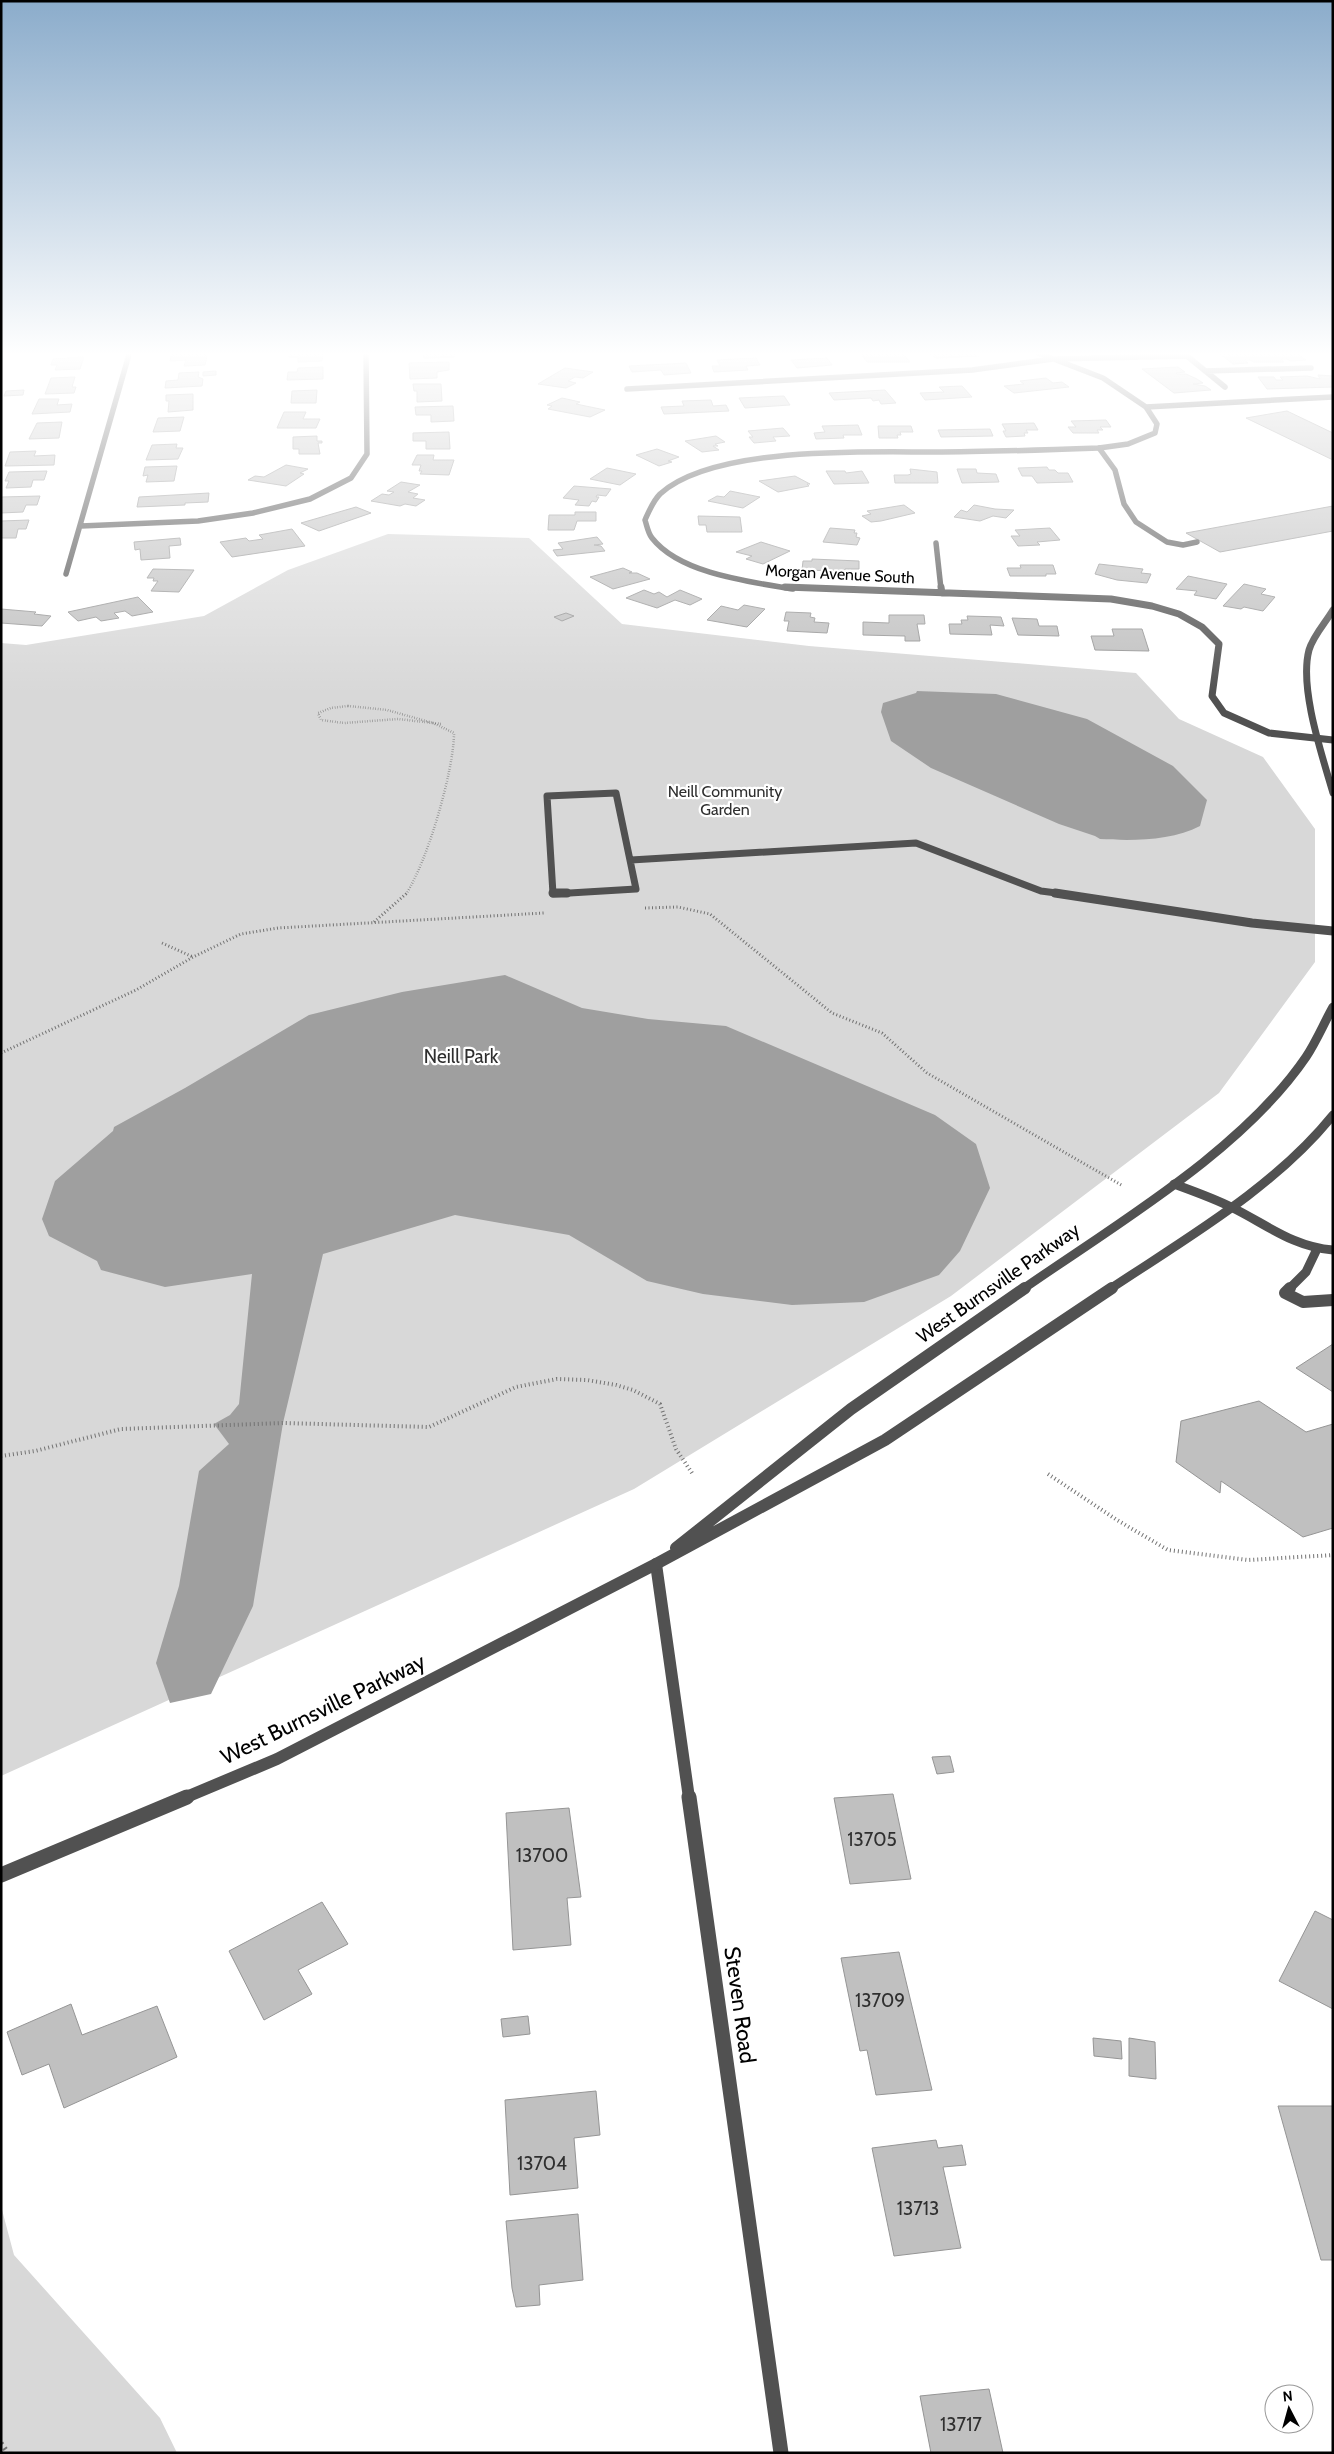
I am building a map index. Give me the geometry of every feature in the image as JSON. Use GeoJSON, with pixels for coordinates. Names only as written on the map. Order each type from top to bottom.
{"type":"FeatureCollection","features":[{"type":"Feature","properties":{"kind":"street"},"geometry":{"type":"LineString","coordinates":[[66,574],[98,466]]}},
{"type":"Feature","properties":{"kind":"street"},"geometry":{"type":"LineString","coordinates":[[81,526],[198,520],[253,514],[310,499],[351,478],[359,466]]}},
{"type":"Feature","properties":{"kind":"street","name":"Morgan Avenue South"},"geometry":{"type":"LineString","coordinates":[[733,466],[697,474],[669,488],[652,502],[645,520],[652,538],[674,556],[710,572],[750,582],[796,589],[1098,597],[1136,602],[1170,611],[1202,626],[1219,644],[1212,696],[1224,713],[1269,733],[1333,740]]}},
{"type":"Feature","properties":{"kind":"street"},"geometry":{"type":"LineString","coordinates":[[1112,466],[1115,470],[1124,504],[1136,522],[1167,542],[1182,545],[1197,542]]}},
{"type":"Feature","properties":{"kind":"street"},"geometry":{"type":"LineString","coordinates":[[936,542],[942,594]]}},
{"type":"Feature","properties":{"kind":"street"},"geometry":{"type":"LineString","coordinates":[[1333,610],[1308,649],[1306,689],[1317,739],[1333,793]]}},
{"type":"Feature","properties":{"kind":"street"},"geometry":{"type":"LineString","coordinates":[[616,793],[631,860],[636,889],[553,894],[547,796],[616,793]]}},
{"type":"Feature","properties":{"kind":"street"},"geometry":{"type":"LineString","coordinates":[[631,860],[916,843],[1041,891],[1252,923],[1333,931]]}},
{"type":"Feature","properties":{"kind":"street","name":"West Burnsville Parkway"},"geometry":{"type":"LineString","coordinates":[[656,1564],[851,1409],[1174,1184],[1256,1117],[1306,1057],[1333,1007]]}},
{"type":"Feature","properties":{"kind":"street","name":"West Burnsville Parkway"},"geometry":{"type":"LineString","coordinates":[[1,1875],[277,1759],[656,1564],[885,1440],[1232,1208],[1311,1142],[1333,1115]]}},
{"type":"Feature","properties":{"kind":"street"},"geometry":{"type":"LineString","coordinates":[[1174,1184],[1232,1208],[1289,1239],[1316,1251],[1333,1250]]}},
{"type":"Feature","properties":{"kind":"street"},"geometry":{"type":"LineString","coordinates":[[1316,1251],[1306,1272],[1285,1293],[1303,1302],[1333,1300]]}},
{"type":"Feature","properties":{"kind":"street","name":"Steven Road"},"geometry":{"type":"LineString","coordinates":[[656,1564],[781,2453]]}},
{"type":"Feature","properties":{"kind":"path"},"geometry":{"type":"LineString","coordinates":[[374,923],[399,902],[410,889],[442,798],[456,743],[454,732],[442,724],[359,704],[326,708],[318,713],[321,720],[330,722],[385,719],[414,720],[442,724]]}},
{"type":"Feature","properties":{"kind":"path"},"geometry":{"type":"LineString","coordinates":[[638,908],[676,906],[696,908],[710,914],[832,1013],[882,1033],[927,1073],[1039,1140],[1123,1186]]}},
{"type":"Feature","properties":{"kind":"path"},"geometry":{"type":"LineString","coordinates":[[1,1053],[136,990],[193,957],[241,934],[278,928],[550,913]]}},
{"type":"Feature","properties":{"kind":"path"},"geometry":{"type":"LineString","coordinates":[[162,943],[193,957]]}},
{"type":"Feature","properties":{"kind":"path"},"geometry":{"type":"LineString","coordinates":[[1,1456],[35,1451],[121,1428],[283,1423],[429,1427],[450,1420],[516,1387],[542,1379],[582,1380],[629,1388],[660,1404],[676,1449],[692,1472]]}},
{"type":"Feature","properties":{"kind":"path"},"geometry":{"type":"LineString","coordinates":[[1048,1474],[1116,1520],[1168,1550],[1248,1560],[1333,1555]]}},
{"type":"Feature","properties":{"kind":"path"},"geometry":{"type":"LineString","coordinates":[[1,2443],[8,2453]]}},
{"type":"Feature","properties":{"kind":"green space","name":"Neill Park"},"geometry":{"type":"Polygon","coordinates":[[[388,534],[529,538],[622,624],[809,646],[1136,673],[1179,719],[1263,757],[1315,829],[1315,962],[1219,1093],[951,1296],[634,1489],[1,1776],[1,643],[26,645],[204,616],[288,570],[388,534]]]}},
{"type":"Feature","properties":{"kind":"green space"},"geometry":{"type":"Polygon","coordinates":[[[1,2206],[14,2255],[160,2418],[177,2453],[1,2453],[1,2206]]]}},
{"type":"Feature","properties":{"kind":"shaded area"},"geometry":{"type":"Polygon","coordinates":[[[917,691],[996,694],[1087,719],[1173,766],[1207,800],[1200,826],[1177,835],[1151,839],[1100,839],[1059,824],[931,768],[891,741],[881,712],[883,703],[916,693],[917,691]]]}},
{"type":"Feature","properties":{"kind":"shaded area"},"geometry":{"type":"Polygon","coordinates":[[[505,975],[582,1008],[648,1019],[726,1026],[935,1115],[976,1144],[990,1188],[960,1251],[939,1275],[864,1302],[792,1305],[703,1294],[647,1281],[569,1235],[455,1215],[323,1254],[283,1423],[253,1606],[211,1694],[170,1703],[156,1663],[179,1586],[199,1471],[229,1444],[214,1424],[230,1415],[239,1404],[252,1274],[165,1287],[101,1270],[97,1261],[49,1236],[42,1219],[55,1181],[113,1131],[114,1127],[185,1088],[309,1015],[402,992],[505,975]]]}},
{"type":"Feature","properties":{"kind":"building"},"geometry":{"type":"Polygon","coordinates":[[[177,466],[174,481],[146,482],[148,475],[143,476],[145,467],[177,466]]]}},
{"type":"Feature","properties":{"kind":"building"},"geometry":{"type":"Polygon","coordinates":[[[285,466],[308,469],[300,473],[304,474],[286,486],[248,480],[255,476],[264,477],[285,466]]]}},
{"type":"Feature","properties":{"kind":"building"},"geometry":{"type":"Polygon","coordinates":[[[421,466],[452,466],[449,475],[420,474],[422,471],[419,471],[421,466]]]}},
{"type":"Feature","properties":{"kind":"building"},"geometry":{"type":"Polygon","coordinates":[[[1047,467],[1049,470],[1055,470],[1058,473],[1068,473],[1073,482],[1037,483],[1032,476],[1022,476],[1018,468],[1047,467]]]}},
{"type":"Feature","properties":{"kind":"building"},"geometry":{"type":"Polygon","coordinates":[[[607,468],[636,474],[620,485],[590,479],[607,468]]]}},
{"type":"Feature","properties":{"kind":"building"},"geometry":{"type":"Polygon","coordinates":[[[910,469],[937,472],[938,483],[895,483],[894,475],[911,474],[910,469]]]}},
{"type":"Feature","properties":{"kind":"building"},"geometry":{"type":"Polygon","coordinates":[[[957,469],[976,469],[977,473],[996,474],[999,482],[962,483],[957,469]]]}},
{"type":"Feature","properties":{"kind":"building"},"geometry":{"type":"Polygon","coordinates":[[[47,471],[44,480],[33,480],[31,487],[6,488],[9,481],[5,481],[9,472],[47,471]]]}},
{"type":"Feature","properties":{"kind":"building"},"geometry":{"type":"Polygon","coordinates":[[[826,471],[845,471],[846,473],[862,471],[869,483],[834,484],[826,471]]]}},
{"type":"Feature","properties":{"kind":"building"},"geometry":{"type":"Polygon","coordinates":[[[795,476],[810,484],[807,484],[809,486],[778,492],[759,481],[795,476]]]}},
{"type":"Feature","properties":{"kind":"building"},"geometry":{"type":"Polygon","coordinates":[[[401,482],[420,485],[408,492],[418,494],[413,498],[425,500],[416,506],[405,504],[400,506],[371,501],[382,494],[389,495],[394,492],[387,491],[401,482]]]}},
{"type":"Feature","properties":{"kind":"building"},"geometry":{"type":"Polygon","coordinates":[[[574,486],[611,489],[606,496],[597,495],[596,497],[599,497],[596,502],[592,501],[589,506],[575,505],[579,500],[563,498],[574,486]]]}},
{"type":"Feature","properties":{"kind":"building"},"geometry":{"type":"Polygon","coordinates":[[[730,491],[760,497],[743,508],[708,501],[717,496],[724,497],[730,491]]]}},
{"type":"Feature","properties":{"kind":"building"},"geometry":{"type":"Polygon","coordinates":[[[209,493],[208,502],[137,507],[139,497],[209,493]]]}},
{"type":"Feature","properties":{"kind":"building"},"geometry":{"type":"Polygon","coordinates":[[[40,496],[37,505],[26,505],[23,512],[1,513],[1,497],[40,496]]]}},
{"type":"Feature","properties":{"kind":"building"},"geometry":{"type":"Polygon","coordinates":[[[904,505],[915,513],[871,522],[862,516],[871,514],[867,511],[904,505]]]}},
{"type":"Feature","properties":{"kind":"building"},"geometry":{"type":"Polygon","coordinates":[[[974,505],[1014,510],[1006,518],[993,516],[980,521],[954,517],[961,510],[967,512],[974,505]]]}},
{"type":"Feature","properties":{"kind":"building"},"geometry":{"type":"Polygon","coordinates":[[[1333,506],[1333,531],[1220,552],[1186,533],[1333,506]]]}},
{"type":"Feature","properties":{"kind":"building"},"geometry":{"type":"Polygon","coordinates":[[[356,507],[371,513],[319,531],[301,523],[356,507]]]}},
{"type":"Feature","properties":{"kind":"building"},"geometry":{"type":"Polygon","coordinates":[[[575,512],[596,512],[596,521],[577,521],[574,530],[548,530],[549,515],[575,515],[575,512]]]}},
{"type":"Feature","properties":{"kind":"building"},"geometry":{"type":"Polygon","coordinates":[[[698,516],[740,517],[742,532],[707,532],[706,525],[699,525],[698,516]]]}},
{"type":"Feature","properties":{"kind":"building"},"geometry":{"type":"Polygon","coordinates":[[[29,520],[26,529],[18,529],[16,538],[1,538],[1,521],[29,520]]]}},
{"type":"Feature","properties":{"kind":"building"},"geometry":{"type":"Polygon","coordinates":[[[830,528],[855,530],[854,533],[857,533],[856,537],[860,538],[857,545],[823,542],[830,528]]]}},
{"type":"Feature","properties":{"kind":"building"},"geometry":{"type":"Polygon","coordinates":[[[1050,528],[1060,540],[1037,542],[1040,545],[1018,546],[1011,536],[1020,536],[1015,530],[1050,528]]]}},
{"type":"Feature","properties":{"kind":"building"},"geometry":{"type":"Polygon","coordinates":[[[292,529],[305,546],[232,557],[220,542],[246,538],[249,541],[263,539],[259,535],[292,529]]]}},
{"type":"Feature","properties":{"kind":"building"},"geometry":{"type":"Polygon","coordinates":[[[597,537],[603,544],[594,545],[601,546],[605,551],[557,556],[553,550],[563,549],[558,543],[597,537]]]}},
{"type":"Feature","properties":{"kind":"building"},"geometry":{"type":"Polygon","coordinates":[[[180,538],[181,545],[169,546],[170,558],[141,560],[140,549],[135,550],[134,542],[180,538]]]}},
{"type":"Feature","properties":{"kind":"building"},"geometry":{"type":"Polygon","coordinates":[[[761,542],[790,551],[763,564],[746,559],[752,556],[736,552],[761,542]]]}},
{"type":"Feature","properties":{"kind":"building"},"geometry":{"type":"Polygon","coordinates":[[[812,559],[859,561],[859,569],[845,569],[845,571],[802,570],[803,561],[812,561],[812,559]]]}},
{"type":"Feature","properties":{"kind":"building"},"geometry":{"type":"Polygon","coordinates":[[[1099,564],[1143,569],[1141,573],[1151,574],[1147,583],[1117,580],[1095,574],[1099,564]]]}},
{"type":"Feature","properties":{"kind":"building"},"geometry":{"type":"Polygon","coordinates":[[[1020,565],[1053,565],[1056,574],[1046,574],[1046,576],[1010,576],[1007,568],[1021,568],[1020,565]]]}},
{"type":"Feature","properties":{"kind":"building"},"geometry":{"type":"Polygon","coordinates":[[[623,568],[632,572],[629,573],[637,573],[650,579],[613,589],[590,577],[623,568]]]}},
{"type":"Feature","properties":{"kind":"building"},"geometry":{"type":"Polygon","coordinates":[[[153,569],[194,570],[179,592],[151,591],[158,581],[153,581],[154,578],[147,578],[153,569]]]}},
{"type":"Feature","properties":{"kind":"building"},"geometry":{"type":"Polygon","coordinates":[[[1188,576],[1227,584],[1216,599],[1194,595],[1197,591],[1176,589],[1188,576]]]}},
{"type":"Feature","properties":{"kind":"building"},"geometry":{"type":"Polygon","coordinates":[[[1244,584],[1266,589],[1261,594],[1275,597],[1263,611],[1244,607],[1241,609],[1223,606],[1244,584]]]}},
{"type":"Feature","properties":{"kind":"building"},"geometry":{"type":"Polygon","coordinates":[[[644,590],[654,594],[659,592],[667,597],[680,590],[702,599],[690,605],[675,600],[657,608],[626,598],[644,590]]]}},
{"type":"Feature","properties":{"kind":"building"},"geometry":{"type":"Polygon","coordinates":[[[138,597],[153,612],[132,616],[125,611],[114,613],[119,618],[101,621],[96,617],[78,621],[68,612],[138,597]]]}},
{"type":"Feature","properties":{"kind":"building"},"geometry":{"type":"Polygon","coordinates":[[[744,605],[765,609],[747,627],[707,620],[721,606],[738,610],[744,605]]]}},
{"type":"Feature","properties":{"kind":"building"},"geometry":{"type":"Polygon","coordinates":[[[1,609],[36,612],[34,614],[51,616],[42,626],[1,623],[1,609]]]}},
{"type":"Feature","properties":{"kind":"building"},"geometry":{"type":"Polygon","coordinates":[[[786,612],[811,613],[810,617],[815,618],[814,622],[829,623],[827,633],[787,631],[789,621],[784,621],[786,612]]]}},
{"type":"Feature","properties":{"kind":"building"},"geometry":{"type":"Polygon","coordinates":[[[566,613],[574,616],[562,621],[554,617],[566,613]]]}},
{"type":"Feature","properties":{"kind":"building"},"geometry":{"type":"Polygon","coordinates":[[[889,615],[924,615],[925,624],[917,624],[920,641],[905,641],[905,636],[863,635],[863,622],[889,623],[889,615]]]}},
{"type":"Feature","properties":{"kind":"building"},"geometry":{"type":"Polygon","coordinates":[[[967,616],[1001,617],[1004,626],[990,625],[992,635],[950,634],[949,624],[962,624],[961,620],[968,620],[967,616]]]}},
{"type":"Feature","properties":{"kind":"building"},"geometry":{"type":"Polygon","coordinates":[[[1012,618],[1037,619],[1039,626],[1057,626],[1059,636],[1018,635],[1012,618]]]}},
{"type":"Feature","properties":{"kind":"building"},"geometry":{"type":"Polygon","coordinates":[[[1112,629],[1142,629],[1149,651],[1095,650],[1091,636],[1114,636],[1112,629]]]}},
{"type":"Feature","properties":{"kind":"building"},"geometry":{"type":"Polygon","coordinates":[[[1333,1344],[1333,1392],[1296,1368],[1333,1344]]]}},
{"type":"Feature","properties":{"kind":"building"},"geometry":{"type":"Polygon","coordinates":[[[1259,1401],[1306,1432],[1333,1424],[1333,1528],[1303,1537],[1221,1481],[1220,1493],[1176,1462],[1181,1421],[1259,1401]]]}},
{"type":"Feature","properties":{"kind":"building"},"geometry":{"type":"Polygon","coordinates":[[[950,1756],[954,1772],[937,1774],[932,1757],[950,1756]]]}},
{"type":"Feature","properties":{"kind":"building"},"geometry":{"type":"Polygon","coordinates":[[[893,1794],[911,1879],[850,1884],[834,1798],[893,1794]]]}},
{"type":"Feature","properties":{"kind":"building"},"geometry":{"type":"Polygon","coordinates":[[[569,1808],[581,1897],[567,1898],[571,1945],[513,1950],[506,1813],[569,1808]]]}},
{"type":"Feature","properties":{"kind":"building"},"geometry":{"type":"Polygon","coordinates":[[[322,1902],[348,1944],[298,1970],[312,1994],[264,2020],[229,1951],[322,1902]]]}},
{"type":"Feature","properties":{"kind":"building"},"geometry":{"type":"Polygon","coordinates":[[[1315,1911],[1333,1920],[1333,2009],[1279,1981],[1315,1911]]]}},
{"type":"Feature","properties":{"kind":"building"},"geometry":{"type":"Polygon","coordinates":[[[899,1952],[932,2090],[876,2095],[867,2050],[860,2051],[841,1958],[899,1952]]]}},
{"type":"Feature","properties":{"kind":"building"},"geometry":{"type":"Polygon","coordinates":[[[71,2004],[82,2035],[157,2006],[177,2057],[64,2108],[49,2064],[22,2075],[7,2032],[71,2004]]]}},
{"type":"Feature","properties":{"kind":"building"},"geometry":{"type":"Polygon","coordinates":[[[528,2016],[530,2034],[503,2037],[501,2019],[528,2016]]]}},
{"type":"Feature","properties":{"kind":"building"},"geometry":{"type":"Polygon","coordinates":[[[1093,2038],[1121,2041],[1122,2059],[1094,2056],[1093,2038]]]}},
{"type":"Feature","properties":{"kind":"building"},"geometry":{"type":"Polygon","coordinates":[[[1129,2038],[1155,2042],[1156,2079],[1129,2076],[1129,2038]]]}},
{"type":"Feature","properties":{"kind":"building"},"geometry":{"type":"Polygon","coordinates":[[[596,2091],[600,2135],[574,2138],[578,2188],[510,2195],[505,2100],[596,2091]]]}},
{"type":"Feature","properties":{"kind":"building"},"geometry":{"type":"Polygon","coordinates":[[[1278,2106],[1333,2106],[1333,2260],[1321,2260],[1278,2106]]]}},
{"type":"Feature","properties":{"kind":"building"},"geometry":{"type":"Polygon","coordinates":[[[936,2140],[938,2148],[962,2145],[966,2165],[943,2167],[961,2248],[894,2256],[872,2148],[936,2140]]]}},
{"type":"Feature","properties":{"kind":"building"},"geometry":{"type":"Polygon","coordinates":[[[578,2214],[583,2280],[539,2285],[540,2305],[516,2307],[512,2288],[506,2221],[578,2214]]]}},
{"type":"Feature","properties":{"kind":"building"},"geometry":{"type":"Polygon","coordinates":[[[989,2389],[1003,2453],[931,2453],[920,2396],[989,2389]]]}},
{"type":"Feature","properties":{"kind":"park label","name":"Neill Community Garden"},"geometry":{"type":"Point","coordinates":[725,800]}}]}
